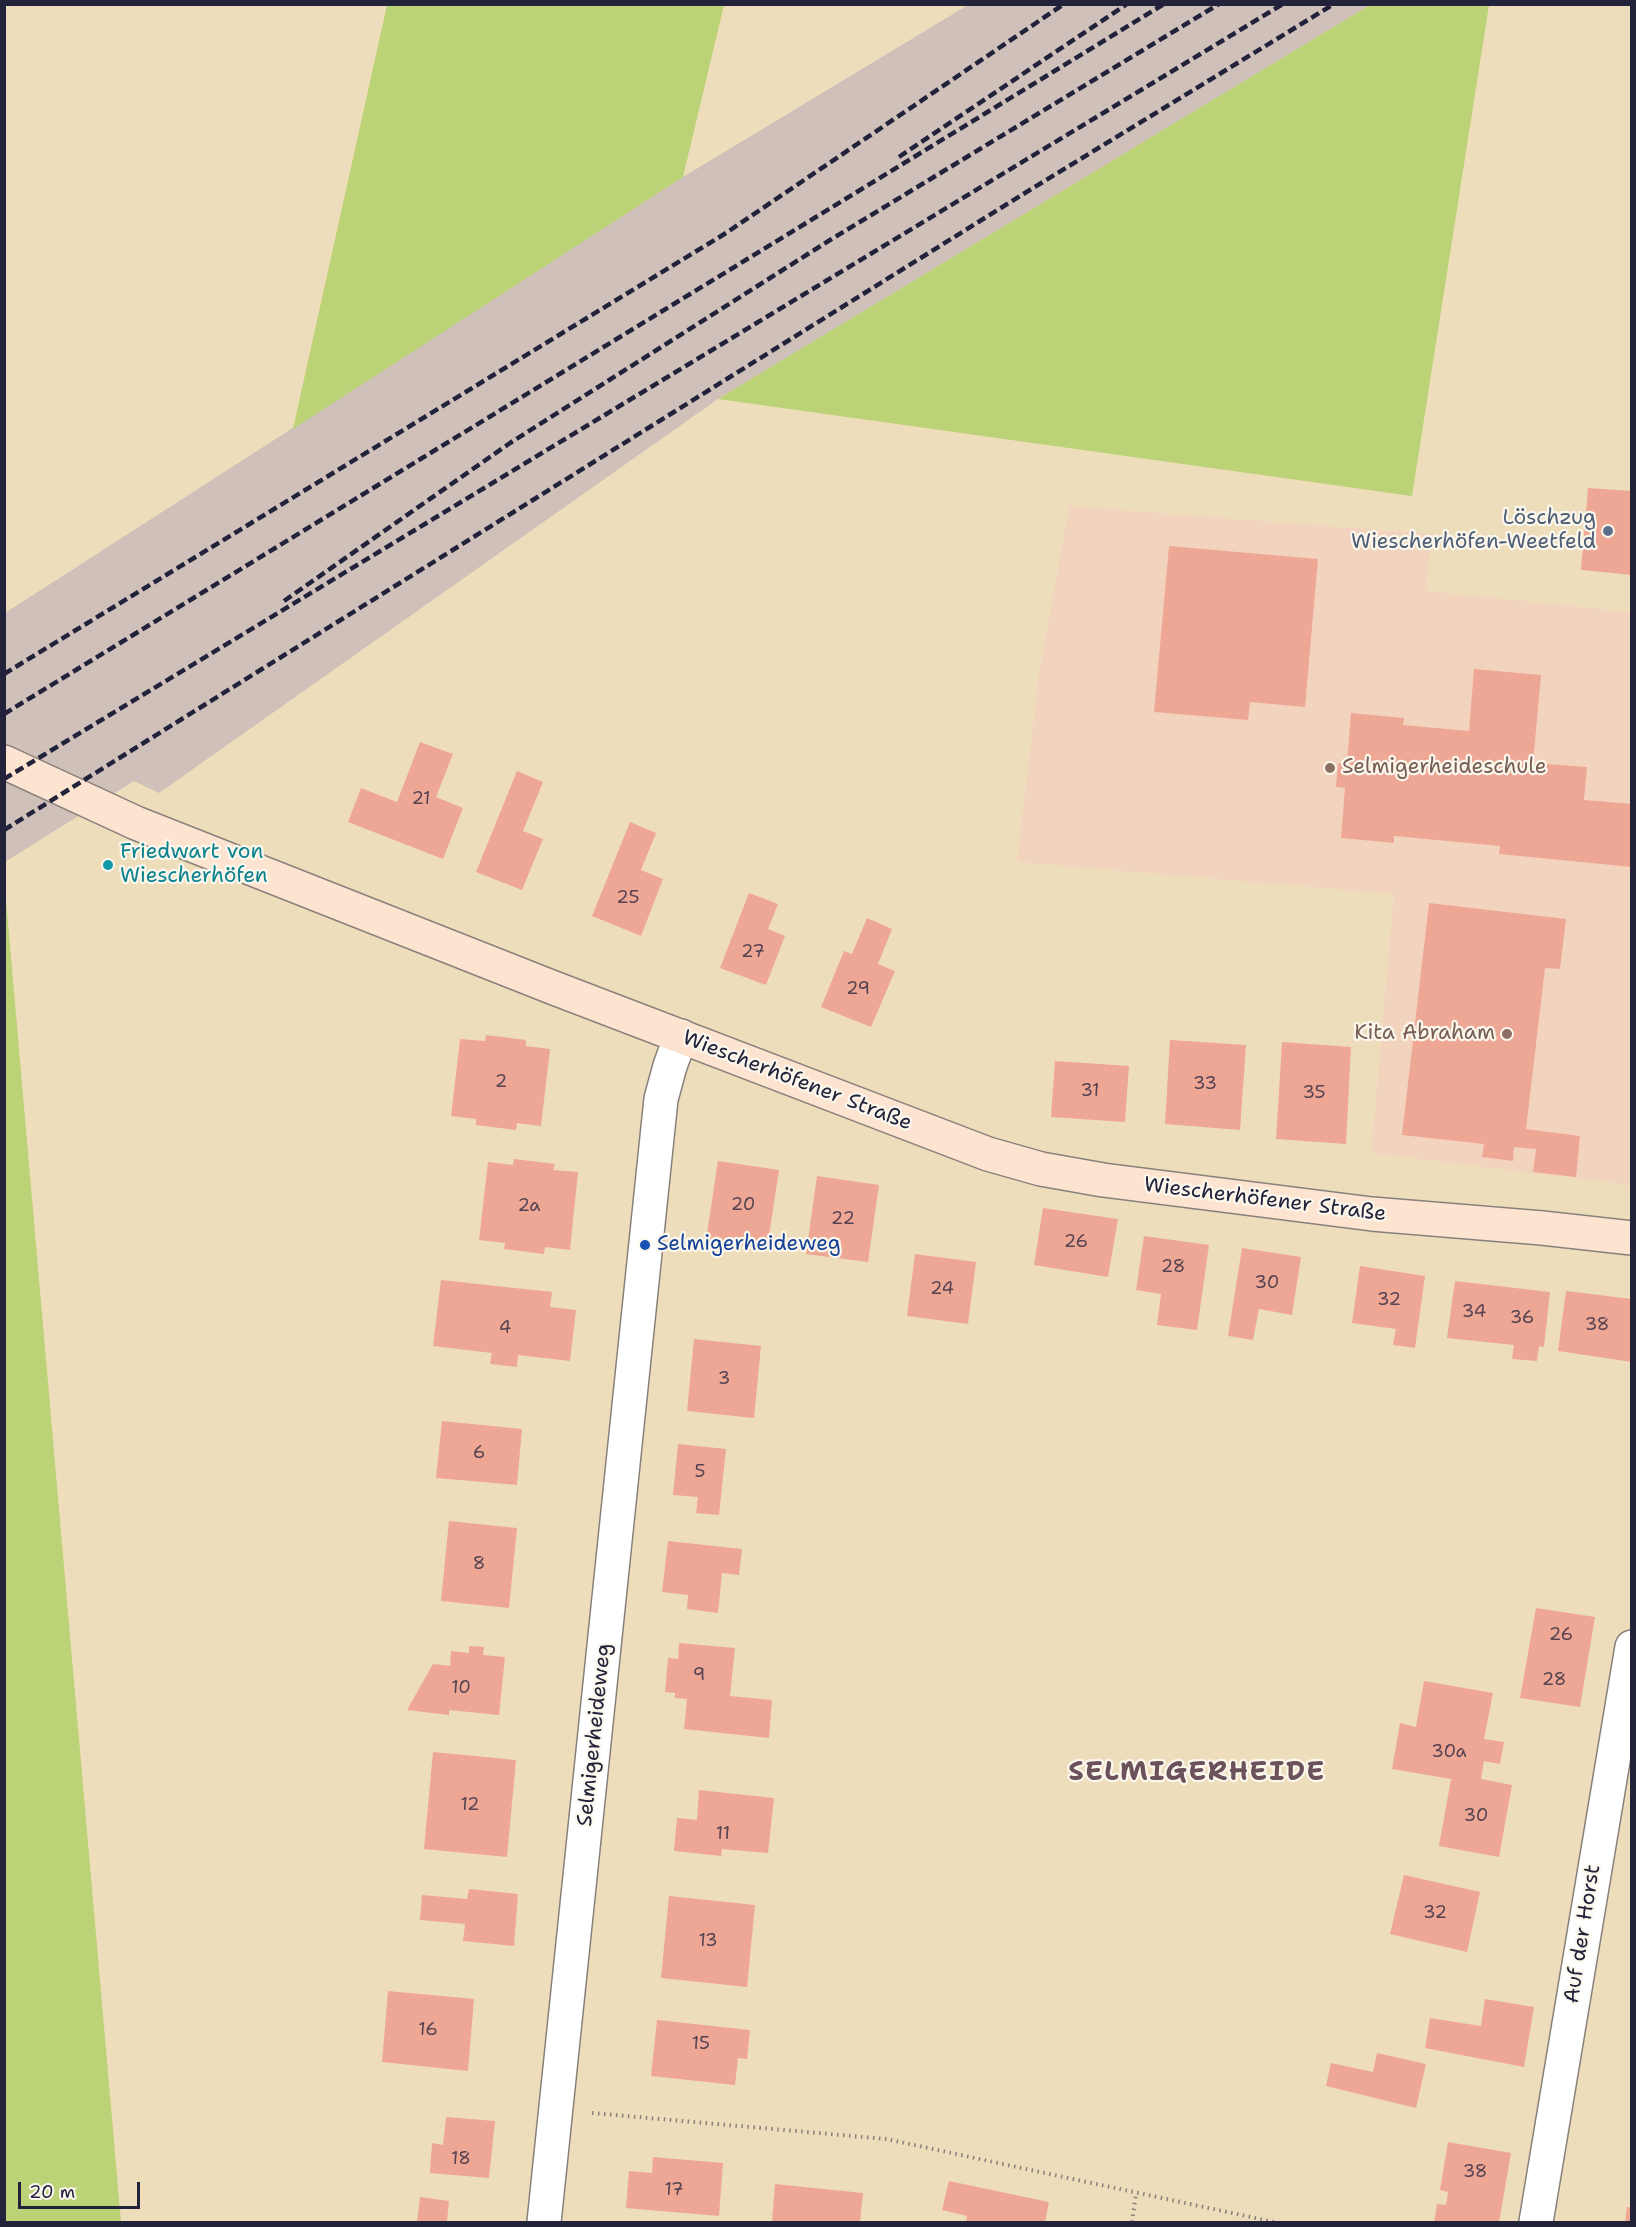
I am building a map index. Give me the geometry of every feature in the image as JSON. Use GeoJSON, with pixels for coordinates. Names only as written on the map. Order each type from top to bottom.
{"type":"FeatureCollection","features":[{"type":"Feature","properties":{"kind":"street","name":"Wiescherhöfener Straße"},"geometry":{"type":"LineString","coordinates":[[4,762],[136,823],[988,1154],[1041,1169],[1103,1180],[1372,1214],[1632,1238]]}},
{"type":"Feature","properties":{"kind":"street","name":"Selmigerheideweg"},"geometry":{"type":"LineString","coordinates":[[544,2223],[661,1099],[681,1036]]}},
{"type":"Feature","properties":{"kind":"street","name":"Auf der Horst"},"geometry":{"type":"LineString","coordinates":[[1536,2223],[1622,1755],[1632,1647]]}},
{"type":"Feature","properties":{"kind":"path"},"geometry":{"type":"LineString","coordinates":[[556,2109],[885,2139],[1274,2223]]}},
{"type":"Feature","properties":{"kind":"path"},"geometry":{"type":"LineString","coordinates":[[1132,2223],[1136,2194]]}},
{"type":"Feature","properties":{"kind":"shaded area"},"geometry":{"type":"Polygon","coordinates":[[[968,5],[1370,5],[718,399],[159,793],[134,781],[5,862],[5,613],[683,177],[968,5]]]}},
{"type":"Feature","properties":{"kind":"shaded area","name":"Selmigerheideschule"},"geometry":{"type":"Polygon","coordinates":[[[1069,506],[1432,534],[1425,591],[1631,612],[1631,1185],[1371,1153],[1394,894],[1017,862],[1039,674],[1069,506]]]}},
{"type":"Feature","properties":{"kind":"green space"},"geometry":{"type":"Polygon","coordinates":[[[387,5],[724,5],[683,177],[293,429],[387,5]]]}},
{"type":"Feature","properties":{"kind":"green space"},"geometry":{"type":"Polygon","coordinates":[[[1370,5],[1489,5],[1412,496],[718,399],[1370,5]]]}},
{"type":"Feature","properties":{"kind":"green space"},"geometry":{"type":"Polygon","coordinates":[[[6,900],[121,2222],[5,2222],[4,901],[6,900]]]}},
{"type":"Feature","properties":{"kind":"building","name":"Löschzug Wiescherhöfen-Weetfeld"},"geometry":{"type":"Polygon","coordinates":[[[1588,488],[1632,491],[1632,575],[1581,570],[1588,488]]]}},
{"type":"Feature","properties":{"kind":"building"},"geometry":{"type":"Polygon","coordinates":[[[1169,546],[1318,559],[1305,707],[1250,702],[1248,720],[1154,712],[1169,546]]]}},
{"type":"Feature","properties":{"kind":"building"},"geometry":{"type":"Polygon","coordinates":[[[1474,669],[1541,675],[1533,763],[1587,767],[1584,800],[1632,804],[1632,867],[1499,854],[1500,846],[1394,836],[1394,843],[1341,838],[1345,788],[1336,787],[1338,763],[1347,764],[1351,713],[1404,718],[1403,725],[1469,731],[1474,669]]]}},
{"type":"Feature","properties":{"kind":"building"},"geometry":{"type":"Polygon","coordinates":[[[420,742],[453,754],[436,797],[463,808],[443,859],[348,822],[361,788],[397,802],[420,742]]]}},
{"type":"Feature","properties":{"kind":"building"},"geometry":{"type":"Polygon","coordinates":[[[517,771],[543,782],[523,831],[543,839],[522,890],[476,872],[517,771]]]}},
{"type":"Feature","properties":{"kind":"building"},"geometry":{"type":"Polygon","coordinates":[[[630,822],[656,833],[641,870],[663,879],[641,936],[592,916],[630,822]]]}},
{"type":"Feature","properties":{"kind":"building"},"geometry":{"type":"Polygon","coordinates":[[[749,893],[778,904],[768,929],[785,936],[766,985],[720,968],[749,893]]]}},
{"type":"Feature","properties":{"kind":"building"},"geometry":{"type":"Polygon","coordinates":[[[1429,903],[1566,919],[1560,969],[1545,968],[1526,1129],[1580,1136],[1576,1177],[1533,1172],[1536,1149],[1514,1147],[1513,1161],[1482,1157],[1484,1144],[1402,1135],[1429,903]]]}},
{"type":"Feature","properties":{"kind":"building"},"geometry":{"type":"Polygon","coordinates":[[[867,918],[892,929],[878,964],[895,971],[871,1027],[821,1007],[844,951],[852,954],[867,918]]]}},
{"type":"Feature","properties":{"kind":"building"},"geometry":{"type":"Polygon","coordinates":[[[486,1035],[526,1040],[526,1046],[550,1049],[541,1126],[517,1123],[516,1130],[476,1125],[476,1119],[451,1116],[460,1039],[485,1041],[486,1035]]]}},
{"type":"Feature","properties":{"kind":"building"},"geometry":{"type":"Polygon","coordinates":[[[1170,1040],[1246,1045],[1240,1130],[1165,1124],[1170,1040]]]}},
{"type":"Feature","properties":{"kind":"building"},"geometry":{"type":"Polygon","coordinates":[[[1282,1042],[1351,1047],[1346,1144],[1276,1139],[1282,1042]]]}},
{"type":"Feature","properties":{"kind":"building"},"geometry":{"type":"Polygon","coordinates":[[[1055,1061],[1129,1066],[1125,1122],[1051,1117],[1055,1061]]]}},
{"type":"Feature","properties":{"kind":"building"},"geometry":{"type":"Polygon","coordinates":[[[514,1159],[555,1164],[553,1170],[578,1172],[570,1250],[545,1247],[544,1254],[504,1249],[505,1243],[479,1240],[488,1162],[513,1165],[514,1159]]]}},
{"type":"Feature","properties":{"kind":"building"},"geometry":{"type":"Polygon","coordinates":[[[718,1161],[779,1170],[767,1249],[706,1240],[718,1161]]]}},
{"type":"Feature","properties":{"kind":"building"},"geometry":{"type":"Polygon","coordinates":[[[817,1176],[879,1185],[868,1262],[806,1254],[817,1176]]]}},
{"type":"Feature","properties":{"kind":"building"},"geometry":{"type":"Polygon","coordinates":[[[1043,1208],[1118,1219],[1108,1277],[1034,1265],[1043,1208]]]}},
{"type":"Feature","properties":{"kind":"building"},"geometry":{"type":"Polygon","coordinates":[[[1144,1236],[1209,1245],[1197,1330],[1157,1325],[1161,1294],[1136,1290],[1144,1236]]]}},
{"type":"Feature","properties":{"kind":"building"},"geometry":{"type":"Polygon","coordinates":[[[1242,1248],[1301,1257],[1292,1315],[1259,1309],[1253,1340],[1228,1336],[1242,1248]]]}},
{"type":"Feature","properties":{"kind":"building"},"geometry":{"type":"Polygon","coordinates":[[[915,1254],[976,1262],[968,1324],[907,1316],[915,1254]]]}},
{"type":"Feature","properties":{"kind":"building"},"geometry":{"type":"Polygon","coordinates":[[[1360,1266],[1425,1276],[1415,1348],[1393,1345],[1396,1329],[1352,1323],[1360,1266]]]}},
{"type":"Feature","properties":{"kind":"building"},"geometry":{"type":"Polygon","coordinates":[[[441,1280],[552,1292],[550,1307],[576,1310],[570,1361],[518,1355],[517,1367],[490,1364],[492,1353],[433,1346],[441,1280]]]}},
{"type":"Feature","properties":{"kind":"building"},"geometry":{"type":"Polygon","coordinates":[[[1455,1281],[1550,1292],[1544,1347],[1539,1346],[1537,1361],[1512,1359],[1514,1345],[1447,1338],[1455,1281]]]}},
{"type":"Feature","properties":{"kind":"building"},"geometry":{"type":"Polygon","coordinates":[[[1566,1291],[1632,1299],[1632,1362],[1558,1351],[1566,1291]]]}},
{"type":"Feature","properties":{"kind":"building"},"geometry":{"type":"Polygon","coordinates":[[[694,1339],[761,1346],[754,1418],[687,1411],[694,1339]]]}},
{"type":"Feature","properties":{"kind":"building"},"geometry":{"type":"Polygon","coordinates":[[[442,1421],[522,1429],[517,1485],[436,1478],[442,1421]]]}},
{"type":"Feature","properties":{"kind":"building"},"geometry":{"type":"Polygon","coordinates":[[[678,1444],[726,1449],[719,1515],[696,1513],[698,1497],[673,1495],[678,1444]]]}},
{"type":"Feature","properties":{"kind":"building"},"geometry":{"type":"Polygon","coordinates":[[[449,1521],[517,1528],[509,1608],[441,1601],[449,1521]]]}},
{"type":"Feature","properties":{"kind":"building"},"geometry":{"type":"Polygon","coordinates":[[[668,1541],[742,1549],[739,1575],[722,1573],[718,1613],[687,1609],[688,1595],[662,1592],[668,1541]]]}},
{"type":"Feature","properties":{"kind":"building"},"geometry":{"type":"Polygon","coordinates":[[[1536,1608],[1595,1617],[1580,1707],[1520,1698],[1536,1608]]]}},
{"type":"Feature","properties":{"kind":"building"},"geometry":{"type":"Polygon","coordinates":[[[679,1643],[735,1648],[730,1696],[772,1700],[769,1738],[684,1729],[687,1699],[675,1698],[675,1693],[665,1692],[668,1658],[678,1659],[679,1643]]]}},
{"type":"Feature","properties":{"kind":"building"},"geometry":{"type":"Polygon","coordinates":[[[469,1646],[484,1647],[483,1655],[505,1657],[499,1715],[449,1710],[449,1715],[407,1710],[433,1664],[450,1666],[451,1651],[469,1653],[469,1646]]]}},
{"type":"Feature","properties":{"kind":"building"},"geometry":{"type":"Polygon","coordinates":[[[1424,1681],[1493,1693],[1484,1739],[1504,1742],[1500,1764],[1484,1761],[1481,1779],[1512,1785],[1499,1857],[1439,1846],[1451,1779],[1392,1769],[1400,1723],[1416,1727],[1424,1681]]]}},
{"type":"Feature","properties":{"kind":"building"},"geometry":{"type":"Polygon","coordinates":[[[433,1752],[516,1760],[507,1857],[424,1849],[433,1752]]]}},
{"type":"Feature","properties":{"kind":"building"},"geometry":{"type":"Polygon","coordinates":[[[699,1790],[774,1798],[768,1853],[722,1849],[721,1856],[674,1851],[677,1818],[697,1820],[699,1790]]]}},
{"type":"Feature","properties":{"kind":"building"},"geometry":{"type":"Polygon","coordinates":[[[1404,1875],[1480,1892],[1467,1952],[1390,1934],[1404,1875]]]}},
{"type":"Feature","properties":{"kind":"building"},"geometry":{"type":"Polygon","coordinates":[[[469,1889],[518,1894],[514,1946],[463,1941],[465,1924],[420,1920],[422,1895],[467,1899],[469,1889]]]}},
{"type":"Feature","properties":{"kind":"building"},"geometry":{"type":"Polygon","coordinates":[[[669,1896],[755,1905],[747,1987],[661,1978],[669,1896]]]}},
{"type":"Feature","properties":{"kind":"building"},"geometry":{"type":"Polygon","coordinates":[[[388,1991],[474,1999],[468,2071],[382,2062],[388,1991]]]}},
{"type":"Feature","properties":{"kind":"building"},"geometry":{"type":"Polygon","coordinates":[[[1485,1999],[1534,2007],[1524,2067],[1425,2048],[1430,2018],[1481,2026],[1485,1999]]]}},
{"type":"Feature","properties":{"kind":"building"},"geometry":{"type":"Polygon","coordinates":[[[657,2020],[750,2030],[747,2059],[738,2058],[735,2085],[651,2076],[657,2020]]]}},
{"type":"Feature","properties":{"kind":"building"},"geometry":{"type":"Polygon","coordinates":[[[1377,2053],[1426,2064],[1416,2108],[1326,2086],[1331,2063],[1373,2072],[1377,2053]]]}},
{"type":"Feature","properties":{"kind":"building"},"geometry":{"type":"Polygon","coordinates":[[[446,2117],[495,2121],[489,2178],[430,2173],[432,2143],[443,2145],[446,2117]]]}},
{"type":"Feature","properties":{"kind":"building"},"geometry":{"type":"Polygon","coordinates":[[[1448,2142],[1511,2153],[1499,2222],[1434,2222],[1437,2204],[1446,2205],[1448,2192],[1440,2190],[1448,2142]]]}},
{"type":"Feature","properties":{"kind":"building"},"geometry":{"type":"Polygon","coordinates":[[[653,2157],[723,2163],[719,2216],[626,2208],[629,2171],[652,2173],[653,2157]]]}},
{"type":"Feature","properties":{"kind":"building"},"geometry":{"type":"Polygon","coordinates":[[[949,2181],[1049,2202],[1045,2222],[966,2222],[967,2216],[942,2210],[949,2181]]]}},
{"type":"Feature","properties":{"kind":"building"},"geometry":{"type":"Polygon","coordinates":[[[775,2184],[863,2193],[860,2222],[772,2222],[775,2184]]]}},
{"type":"Feature","properties":{"kind":"building"},"geometry":{"type":"Polygon","coordinates":[[[420,2197],[449,2201],[447,2222],[417,2222],[420,2197]]]}},
{"type":"Feature","properties":{"kind":"building"},"geometry":{"type":"Polygon","coordinates":[[[1627,2207],[1632,2208],[1632,2222],[1625,2222],[1627,2207]]]}},
{"type":"Feature","properties":{"kind":"railway"},"geometry":{"type":"LineString","coordinates":[[4,674],[726,233],[1064,4]]}},
{"type":"Feature","properties":{"kind":"railway"},"geometry":{"type":"LineString","coordinates":[[899,157],[1127,4]]}},
{"type":"Feature","properties":{"kind":"railway"},"geometry":{"type":"LineString","coordinates":[[4,714],[1164,4]]}},
{"type":"Feature","properties":{"kind":"railway"},"geometry":{"type":"LineString","coordinates":[[284,601],[510,443],[830,240],[1219,4]]}},
{"type":"Feature","properties":{"kind":"railway"},"geometry":{"type":"LineString","coordinates":[[4,779],[1283,4]]}},
{"type":"Feature","properties":{"kind":"railway"},"geometry":{"type":"LineString","coordinates":[[4,830],[1020,196],[1334,4]]}},
{"type":"Feature","properties":{"kind":"place","name":"Löschzug Wiescherhöfen-Weetfeld"},"geometry":{"type":"Point","coordinates":[1608,531]}},
{"type":"Feature","properties":{"kind":"place","name":"Selmigerheideschule"},"geometry":{"type":"Point","coordinates":[1330,768]}},
{"type":"Feature","properties":{"kind":"place","name":"Friedwart von Wiescherhöfen"},"geometry":{"type":"Point","coordinates":[108,865]}},
{"type":"Feature","properties":{"kind":"place","name":"Kita Abraham"},"geometry":{"type":"Point","coordinates":[1507,1034]}},
{"type":"Feature","properties":{"kind":"place","name":"Selmigerheideweg"},"geometry":{"type":"Point","coordinates":[645,1245]}},
{"type":"Feature","properties":{"kind":"district","name":"SELMIGERHEIDE"},"geometry":{"type":"Point","coordinates":[1197,1773]}}]}
